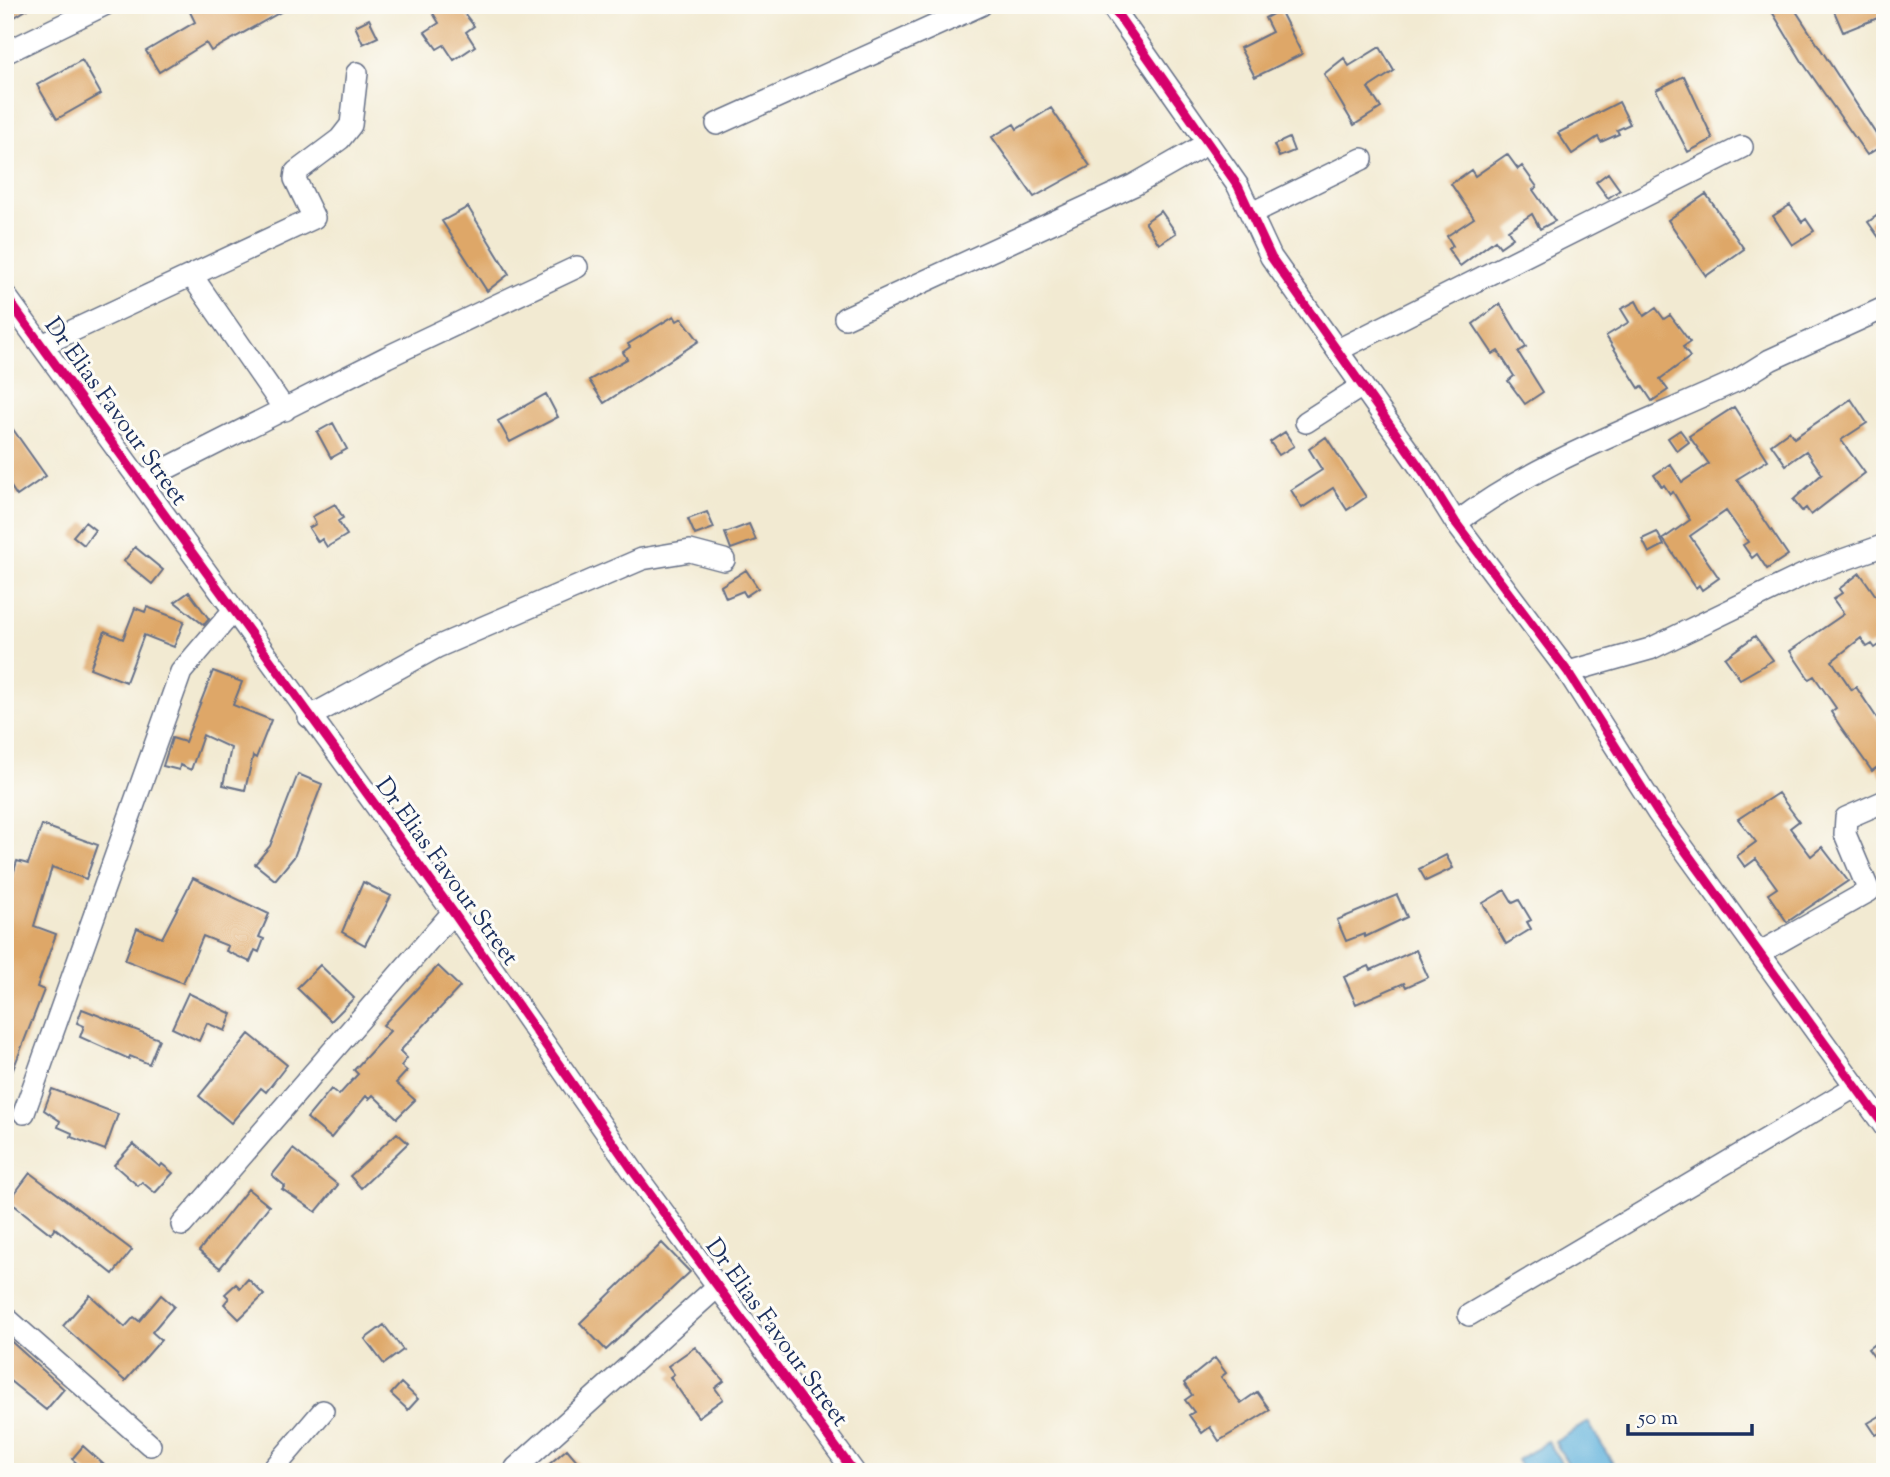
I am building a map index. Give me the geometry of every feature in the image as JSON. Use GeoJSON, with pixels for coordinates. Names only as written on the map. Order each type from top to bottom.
{"type":"FeatureCollection","features":[{"type":"Feature","properties":{"kind":"street"},"geometry":{"type":"LineString","coordinates":[[5,53],[104,5]]}},
{"type":"Feature","properties":{"kind":"street"},"geometry":{"type":"LineString","coordinates":[[717,124],[981,5]]}},
{"type":"Feature","properties":{"kind":"street"},"geometry":{"type":"LineString","coordinates":[[1111,5],[1238,186],[1271,257],[1456,523],[1568,672],[1658,813],[1761,952],[1853,1088],[1877,1104],[1885,1127]]}},
{"type":"Feature","properties":{"kind":"street"},"geometry":{"type":"LineString","coordinates":[[43,345],[314,218],[295,179],[296,172],[340,139],[351,125],[357,73]]}},
{"type":"Feature","properties":{"kind":"street"},"geometry":{"type":"LineString","coordinates":[[845,318],[1134,185],[1208,143]]}},
{"type":"Feature","properties":{"kind":"street"},"geometry":{"type":"LineString","coordinates":[[1338,351],[1742,147]]}},
{"type":"Feature","properties":{"kind":"street"},"geometry":{"type":"LineString","coordinates":[[1252,213],[1362,159]]}},
{"type":"Feature","properties":{"kind":"street"},"geometry":{"type":"LineString","coordinates":[[142,481],[577,267]]}},
{"type":"Feature","properties":{"kind":"street"},"geometry":{"type":"LineString","coordinates":[[192,276],[285,410]]}},
{"type":"Feature","properties":{"kind":"street","name":"Dr Elias Favour Street"},"geometry":{"type":"LineString","coordinates":[[5,295],[453,912],[604,1130],[855,1472]]}},
{"type":"Feature","properties":{"kind":"street"},"geometry":{"type":"LineString","coordinates":[[1456,523],[1490,497],[1525,478],[1738,380],[1770,360],[1882,309],[1885,312]]}},
{"type":"Feature","properties":{"kind":"street"},"geometry":{"type":"LineString","coordinates":[[1306,422],[1362,386]]}},
{"type":"Feature","properties":{"kind":"street"},"geometry":{"type":"LineString","coordinates":[[1568,672],[1650,649],[1809,572],[1885,545]]}},
{"type":"Feature","properties":{"kind":"street"},"geometry":{"type":"LineString","coordinates":[[309,717],[436,647],[642,559],[690,551],[724,560]]}},
{"type":"Feature","properties":{"kind":"street"},"geometry":{"type":"LineString","coordinates":[[24,1113],[181,672],[233,611]]}},
{"type":"Feature","properties":{"kind":"street"},"geometry":{"type":"LineString","coordinates":[[1761,952],[1869,891],[1845,834],[1846,818],[1885,801]]}},
{"type":"Feature","properties":{"kind":"street"},"geometry":{"type":"LineString","coordinates":[[182,1225],[453,912]]}},
{"type":"Feature","properties":{"kind":"street"},"geometry":{"type":"LineString","coordinates":[[1469,1315],[1853,1088]]}},
{"type":"Feature","properties":{"kind":"street"},"geometry":{"type":"LineString","coordinates":[[516,1468],[718,1286]]}},
{"type":"Feature","properties":{"kind":"street"},"geometry":{"type":"LineString","coordinates":[[5,1317],[150,1445]]}},
{"type":"Feature","properties":{"kind":"street"},"geometry":{"type":"LineString","coordinates":[[271,1472],[323,1411]]}},
{"type":"Feature","properties":{"kind":"water"},"geometry":{"type":"Polygon","coordinates":[[[1588,1422],[1618,1472],[1573,1472],[1555,1442],[1588,1422]]]}},
{"type":"Feature","properties":{"kind":"water"},"geometry":{"type":"Polygon","coordinates":[[[1548,1441],[1567,1472],[1524,1472],[1517,1460],[1548,1441]]]}},
{"type":"Feature","properties":{"kind":"building"},"geometry":{"type":"Polygon","coordinates":[[[5,5],[34,5],[5,23],[5,5]]]}},
{"type":"Feature","properties":{"kind":"building"},"geometry":{"type":"Polygon","coordinates":[[[202,5],[293,5],[211,51],[206,43],[159,72],[146,51],[195,22],[190,12],[202,5]]]}},
{"type":"Feature","properties":{"kind":"building"},"geometry":{"type":"Polygon","coordinates":[[[428,5],[458,5],[474,26],[466,32],[475,46],[454,60],[444,45],[437,49],[425,32],[439,23],[428,5]]]}},
{"type":"Feature","properties":{"kind":"building"},"geometry":{"type":"Polygon","coordinates":[[[1768,5],[1792,5],[1883,145],[1867,155],[1803,63],[1768,5]]]}},
{"type":"Feature","properties":{"kind":"building"},"geometry":{"type":"Polygon","coordinates":[[[1847,5],[1885,5],[1885,15],[1843,32],[1834,11],[1847,5]]]}},
{"type":"Feature","properties":{"kind":"building"},"geometry":{"type":"Polygon","coordinates":[[[1280,10],[1302,54],[1255,77],[1240,48],[1272,32],[1265,18],[1280,10]]]}},
{"type":"Feature","properties":{"kind":"building"},"geometry":{"type":"Polygon","coordinates":[[[369,19],[378,37],[363,44],[355,26],[369,19]]]}},
{"type":"Feature","properties":{"kind":"building"},"geometry":{"type":"Polygon","coordinates":[[[1380,47],[1394,71],[1368,88],[1381,108],[1354,125],[1324,74],[1344,58],[1349,66],[1380,47]]]}},
{"type":"Feature","properties":{"kind":"building"},"geometry":{"type":"Polygon","coordinates":[[[82,60],[101,94],[57,119],[37,85],[82,60]]]}},
{"type":"Feature","properties":{"kind":"building"},"geometry":{"type":"Polygon","coordinates":[[[1684,76],[1713,139],[1688,152],[1656,90],[1684,76]]]}},
{"type":"Feature","properties":{"kind":"building"},"geometry":{"type":"Polygon","coordinates":[[[1619,102],[1630,124],[1617,130],[1619,134],[1601,142],[1598,137],[1572,154],[1558,133],[1619,102]]]}},
{"type":"Feature","properties":{"kind":"building"},"geometry":{"type":"Polygon","coordinates":[[[1051,108],[1090,166],[1034,197],[992,137],[1014,124],[1017,129],[1051,108]]]}},
{"type":"Feature","properties":{"kind":"building"},"geometry":{"type":"Polygon","coordinates":[[[1289,138],[1294,151],[1279,157],[1274,145],[1289,138]]]}},
{"type":"Feature","properties":{"kind":"building"},"geometry":{"type":"Polygon","coordinates":[[[1507,154],[1518,169],[1522,166],[1537,187],[1533,190],[1555,221],[1540,229],[1532,214],[1508,230],[1513,238],[1500,247],[1495,240],[1460,266],[1448,249],[1453,246],[1447,236],[1474,218],[1451,184],[1471,170],[1475,176],[1507,154]]]}},
{"type":"Feature","properties":{"kind":"building"},"geometry":{"type":"Polygon","coordinates":[[[1608,173],[1620,190],[1608,198],[1596,182],[1608,173]]]}},
{"type":"Feature","properties":{"kind":"building"},"geometry":{"type":"Polygon","coordinates":[[[1706,194],[1744,249],[1706,276],[1668,220],[1706,194]]]}},
{"type":"Feature","properties":{"kind":"building"},"geometry":{"type":"Polygon","coordinates":[[[1790,205],[1802,222],[1806,219],[1814,231],[1792,245],[1773,216],[1790,205]]]}},
{"type":"Feature","properties":{"kind":"building"},"geometry":{"type":"Polygon","coordinates":[[[468,207],[509,274],[487,291],[442,221],[468,207]]]}},
{"type":"Feature","properties":{"kind":"building"},"geometry":{"type":"Polygon","coordinates":[[[1885,210],[1885,246],[1868,222],[1885,210]]]}},
{"type":"Feature","properties":{"kind":"building"},"geometry":{"type":"Polygon","coordinates":[[[1161,211],[1176,233],[1159,244],[1145,222],[1161,211]]]}},
{"type":"Feature","properties":{"kind":"building"},"geometry":{"type":"Polygon","coordinates":[[[1636,301],[1644,316],[1656,308],[1664,319],[1670,315],[1690,342],[1683,347],[1690,357],[1660,379],[1668,390],[1652,401],[1642,386],[1639,388],[1606,336],[1629,322],[1621,309],[1636,301]]]}},
{"type":"Feature","properties":{"kind":"building"},"geometry":{"type":"Polygon","coordinates":[[[1500,304],[1526,347],[1518,352],[1543,392],[1525,404],[1508,381],[1514,376],[1498,351],[1493,354],[1473,324],[1500,304]]]}},
{"type":"Feature","properties":{"kind":"building"},"geometry":{"type":"Polygon","coordinates":[[[674,316],[677,321],[682,318],[699,341],[604,403],[589,380],[627,359],[623,352],[630,347],[628,344],[674,316]]]}},
{"type":"Feature","properties":{"kind":"building"},"geometry":{"type":"Polygon","coordinates":[[[546,394],[558,417],[510,442],[498,421],[546,394]]]}},
{"type":"Feature","properties":{"kind":"building"},"geometry":{"type":"Polygon","coordinates":[[[1851,399],[1867,423],[1841,440],[1865,473],[1811,515],[1806,508],[1802,511],[1793,500],[1822,474],[1806,451],[1786,465],[1771,444],[1789,431],[1794,438],[1851,399]]]}},
{"type":"Feature","properties":{"kind":"building"},"geometry":{"type":"Polygon","coordinates":[[[1734,407],[1768,460],[1737,479],[1788,555],[1767,569],[1757,554],[1752,558],[1743,545],[1748,542],[1726,511],[1690,536],[1719,578],[1702,590],[1699,585],[1696,588],[1663,539],[1690,520],[1673,492],[1670,494],[1664,485],[1662,487],[1654,475],[1670,464],[1682,482],[1709,464],[1689,436],[1734,407]]]}},
{"type":"Feature","properties":{"kind":"building"},"geometry":{"type":"Polygon","coordinates":[[[5,418],[46,476],[17,496],[11,487],[5,491],[5,418]]]}},
{"type":"Feature","properties":{"kind":"building"},"geometry":{"type":"Polygon","coordinates":[[[333,423],[347,449],[331,458],[317,432],[333,423]]]}},
{"type":"Feature","properties":{"kind":"building"},"geometry":{"type":"Polygon","coordinates":[[[1680,430],[1689,442],[1677,451],[1668,438],[1680,430]]]}},
{"type":"Feature","properties":{"kind":"building"},"geometry":{"type":"Polygon","coordinates":[[[1285,432],[1294,446],[1279,455],[1270,442],[1285,432]]]}},
{"type":"Feature","properties":{"kind":"building"},"geometry":{"type":"Polygon","coordinates":[[[1326,437],[1366,497],[1347,510],[1333,488],[1302,508],[1291,490],[1322,470],[1309,449],[1326,437]]]}},
{"type":"Feature","properties":{"kind":"building"},"geometry":{"type":"Polygon","coordinates":[[[335,504],[343,518],[338,521],[347,535],[327,547],[322,539],[318,542],[309,528],[316,524],[312,517],[335,504]]]}},
{"type":"Feature","properties":{"kind":"building"},"geometry":{"type":"Polygon","coordinates":[[[707,512],[714,528],[695,535],[688,519],[707,512]]]}},
{"type":"Feature","properties":{"kind":"building"},"geometry":{"type":"Polygon","coordinates":[[[85,522],[95,530],[84,545],[73,536],[85,522]]]}},
{"type":"Feature","properties":{"kind":"building"},"geometry":{"type":"Polygon","coordinates":[[[749,524],[756,540],[731,549],[725,533],[749,524]]]}},
{"type":"Feature","properties":{"kind":"building"},"geometry":{"type":"Polygon","coordinates":[[[1657,532],[1664,545],[1649,553],[1642,539],[1657,532]]]}},
{"type":"Feature","properties":{"kind":"building"},"geometry":{"type":"Polygon","coordinates":[[[135,547],[163,570],[152,584],[124,561],[135,547]]]}},
{"type":"Feature","properties":{"kind":"building"},"geometry":{"type":"Polygon","coordinates":[[[746,570],[758,588],[746,596],[743,591],[726,598],[721,586],[746,570]]]}},
{"type":"Feature","properties":{"kind":"building"},"geometry":{"type":"Polygon","coordinates":[[[1860,573],[1885,609],[1885,641],[1875,648],[1872,644],[1867,647],[1861,638],[1832,661],[1852,690],[1856,687],[1885,730],[1885,781],[1876,768],[1872,771],[1840,726],[1831,712],[1836,708],[1814,676],[1809,679],[1790,651],[1844,614],[1833,599],[1842,593],[1839,589],[1860,573]]]}},
{"type":"Feature","properties":{"kind":"building"},"geometry":{"type":"Polygon","coordinates":[[[189,592],[209,619],[204,625],[175,602],[189,592]]]}},
{"type":"Feature","properties":{"kind":"building"},"geometry":{"type":"Polygon","coordinates":[[[147,607],[184,621],[174,647],[144,635],[126,682],[90,668],[105,631],[123,639],[135,608],[145,612],[147,607]]]}},
{"type":"Feature","properties":{"kind":"building"},"geometry":{"type":"Polygon","coordinates":[[[1755,636],[1773,660],[1740,679],[1725,658],[1755,636]]]}},
{"type":"Feature","properties":{"kind":"building"},"geometry":{"type":"Polygon","coordinates":[[[213,671],[242,682],[233,705],[271,720],[256,758],[253,756],[245,790],[223,785],[231,748],[203,735],[191,770],[180,765],[179,770],[163,766],[172,738],[185,742],[213,671]]]}},
{"type":"Feature","properties":{"kind":"building"},"geometry":{"type":"Polygon","coordinates":[[[298,774],[322,784],[294,857],[275,880],[255,864],[270,846],[298,774]]]}},
{"type":"Feature","properties":{"kind":"building"},"geometry":{"type":"Polygon","coordinates":[[[1778,793],[1799,821],[1790,828],[1811,856],[1822,847],[1848,881],[1787,922],[1768,894],[1777,888],[1756,859],[1745,867],[1737,856],[1756,842],[1738,819],[1778,793]]]}},
{"type":"Feature","properties":{"kind":"building"},"geometry":{"type":"Polygon","coordinates":[[[42,825],[98,845],[86,879],[52,867],[34,926],[56,934],[37,987],[44,990],[7,1085],[5,902],[17,861],[28,864],[42,825]]]}},
{"type":"Feature","properties":{"kind":"building"},"geometry":{"type":"Polygon","coordinates":[[[1446,855],[1453,868],[1426,881],[1419,869],[1446,855]]]}},
{"type":"Feature","properties":{"kind":"building"},"geometry":{"type":"Polygon","coordinates":[[[193,878],[269,914],[259,937],[264,939],[259,952],[255,950],[250,962],[226,951],[228,946],[203,936],[183,983],[125,960],[137,928],[162,938],[193,878]]]}},
{"type":"Feature","properties":{"kind":"building"},"geometry":{"type":"Polygon","coordinates":[[[363,882],[391,896],[365,945],[342,932],[363,882]]]}},
{"type":"Feature","properties":{"kind":"building"},"geometry":{"type":"Polygon","coordinates":[[[1505,890],[1513,903],[1519,900],[1531,920],[1527,922],[1531,929],[1506,944],[1483,903],[1505,890]]]}},
{"type":"Feature","properties":{"kind":"building"},"geometry":{"type":"Polygon","coordinates":[[[1397,895],[1407,917],[1365,937],[1364,934],[1346,941],[1337,920],[1397,895]]]}},
{"type":"Feature","properties":{"kind":"building"},"geometry":{"type":"Polygon","coordinates":[[[1416,950],[1428,977],[1406,987],[1404,983],[1356,1004],[1344,977],[1369,966],[1371,970],[1416,950]]]}},
{"type":"Feature","properties":{"kind":"building"},"geometry":{"type":"Polygon","coordinates":[[[320,965],[354,998],[331,1021],[297,988],[320,965]]]}},
{"type":"Feature","properties":{"kind":"building"},"geometry":{"type":"Polygon","coordinates":[[[438,966],[460,987],[400,1051],[407,1058],[401,1066],[407,1071],[396,1083],[415,1100],[397,1118],[373,1095],[369,1099],[366,1096],[331,1138],[307,1118],[331,1089],[339,1095],[358,1074],[354,1070],[390,1031],[383,1025],[438,966]]]}},
{"type":"Feature","properties":{"kind":"building"},"geometry":{"type":"Polygon","coordinates":[[[188,993],[232,1014],[225,1031],[207,1023],[199,1041],[172,1028],[188,993]]]}},
{"type":"Feature","properties":{"kind":"building"},"geometry":{"type":"Polygon","coordinates":[[[82,1009],[159,1039],[149,1064],[130,1056],[129,1059],[80,1037],[84,1026],[77,1023],[82,1009]]]}},
{"type":"Feature","properties":{"kind":"building"},"geometry":{"type":"Polygon","coordinates":[[[249,1034],[287,1065],[266,1092],[261,1088],[231,1123],[199,1096],[249,1034]]]}},
{"type":"Feature","properties":{"kind":"building"},"geometry":{"type":"Polygon","coordinates":[[[52,1089],[118,1114],[105,1150],[71,1137],[72,1133],[58,1127],[60,1121],[44,1110],[52,1089]]]}},
{"type":"Feature","properties":{"kind":"building"},"geometry":{"type":"Polygon","coordinates":[[[397,1133],[408,1143],[361,1188],[350,1176],[397,1133]]]}},
{"type":"Feature","properties":{"kind":"building"},"geometry":{"type":"Polygon","coordinates":[[[133,1144],[160,1167],[162,1164],[173,1173],[155,1193],[142,1182],[138,1186],[114,1165],[133,1144]]]}},
{"type":"Feature","properties":{"kind":"building"},"geometry":{"type":"Polygon","coordinates":[[[293,1149],[338,1185],[316,1212],[282,1189],[285,1186],[272,1175],[293,1149]]]}},
{"type":"Feature","properties":{"kind":"building"},"geometry":{"type":"Polygon","coordinates":[[[30,1173],[132,1250],[113,1274],[55,1228],[51,1234],[9,1201],[30,1173]]]}},
{"type":"Feature","properties":{"kind":"building"},"geometry":{"type":"Polygon","coordinates":[[[248,1189],[269,1206],[220,1268],[199,1251],[248,1189]]]}},
{"type":"Feature","properties":{"kind":"building"},"geometry":{"type":"Polygon","coordinates":[[[662,1243],[690,1272],[606,1350],[580,1323],[662,1243]]]}},
{"type":"Feature","properties":{"kind":"building"},"geometry":{"type":"Polygon","coordinates":[[[248,1279],[264,1295],[239,1319],[224,1304],[229,1298],[225,1294],[236,1284],[240,1288],[248,1279]]]}},
{"type":"Feature","properties":{"kind":"building"},"geometry":{"type":"Polygon","coordinates":[[[90,1295],[125,1327],[134,1317],[139,1321],[161,1295],[174,1306],[152,1332],[161,1340],[125,1381],[63,1326],[90,1295]]]}},
{"type":"Feature","properties":{"kind":"building"},"geometry":{"type":"Polygon","coordinates":[[[384,1325],[403,1350],[384,1364],[365,1339],[384,1325]]]}},
{"type":"Feature","properties":{"kind":"building"},"geometry":{"type":"Polygon","coordinates":[[[5,1336],[64,1389],[46,1410],[5,1377],[5,1336]]]}},
{"type":"Feature","properties":{"kind":"building"},"geometry":{"type":"Polygon","coordinates":[[[1885,1336],[1885,1371],[1868,1349],[1885,1336]]]}},
{"type":"Feature","properties":{"kind":"building"},"geometry":{"type":"Polygon","coordinates":[[[695,1347],[724,1381],[715,1388],[723,1399],[698,1417],[670,1377],[674,1374],[668,1366],[695,1347]]]}},
{"type":"Feature","properties":{"kind":"building"},"geometry":{"type":"Polygon","coordinates":[[[1215,1358],[1226,1373],[1221,1377],[1241,1403],[1257,1392],[1270,1410],[1219,1441],[1210,1427],[1202,1433],[1189,1415],[1194,1412],[1185,1400],[1192,1395],[1184,1383],[1215,1358]]]}},
{"type":"Feature","properties":{"kind":"building"},"geometry":{"type":"Polygon","coordinates":[[[401,1383],[418,1399],[408,1410],[391,1394],[401,1383]]]}},
{"type":"Feature","properties":{"kind":"building"},"geometry":{"type":"Polygon","coordinates":[[[1885,1413],[1885,1430],[1876,1435],[1868,1423],[1885,1413]]]}},
{"type":"Feature","properties":{"kind":"building"},"geometry":{"type":"Polygon","coordinates":[[[83,1446],[112,1472],[87,1472],[72,1459],[83,1446]]]}},
{"type":"Feature","properties":{"kind":"building"},"geometry":{"type":"Polygon","coordinates":[[[567,1449],[579,1463],[568,1472],[540,1472],[567,1449]]]}},
{"type":"Feature","properties":{"kind":"cycle path"},"geometry":{"type":"LineString","coordinates":[[1111,5],[1238,186],[1271,257],[1431,483],[1456,523],[1568,672],[1658,813],[1885,1127]]}},
{"type":"Feature","properties":{"kind":"cycle path"},"geometry":{"type":"LineString","coordinates":[[5,295],[453,912],[633,1171],[854,1472]]}}]}
